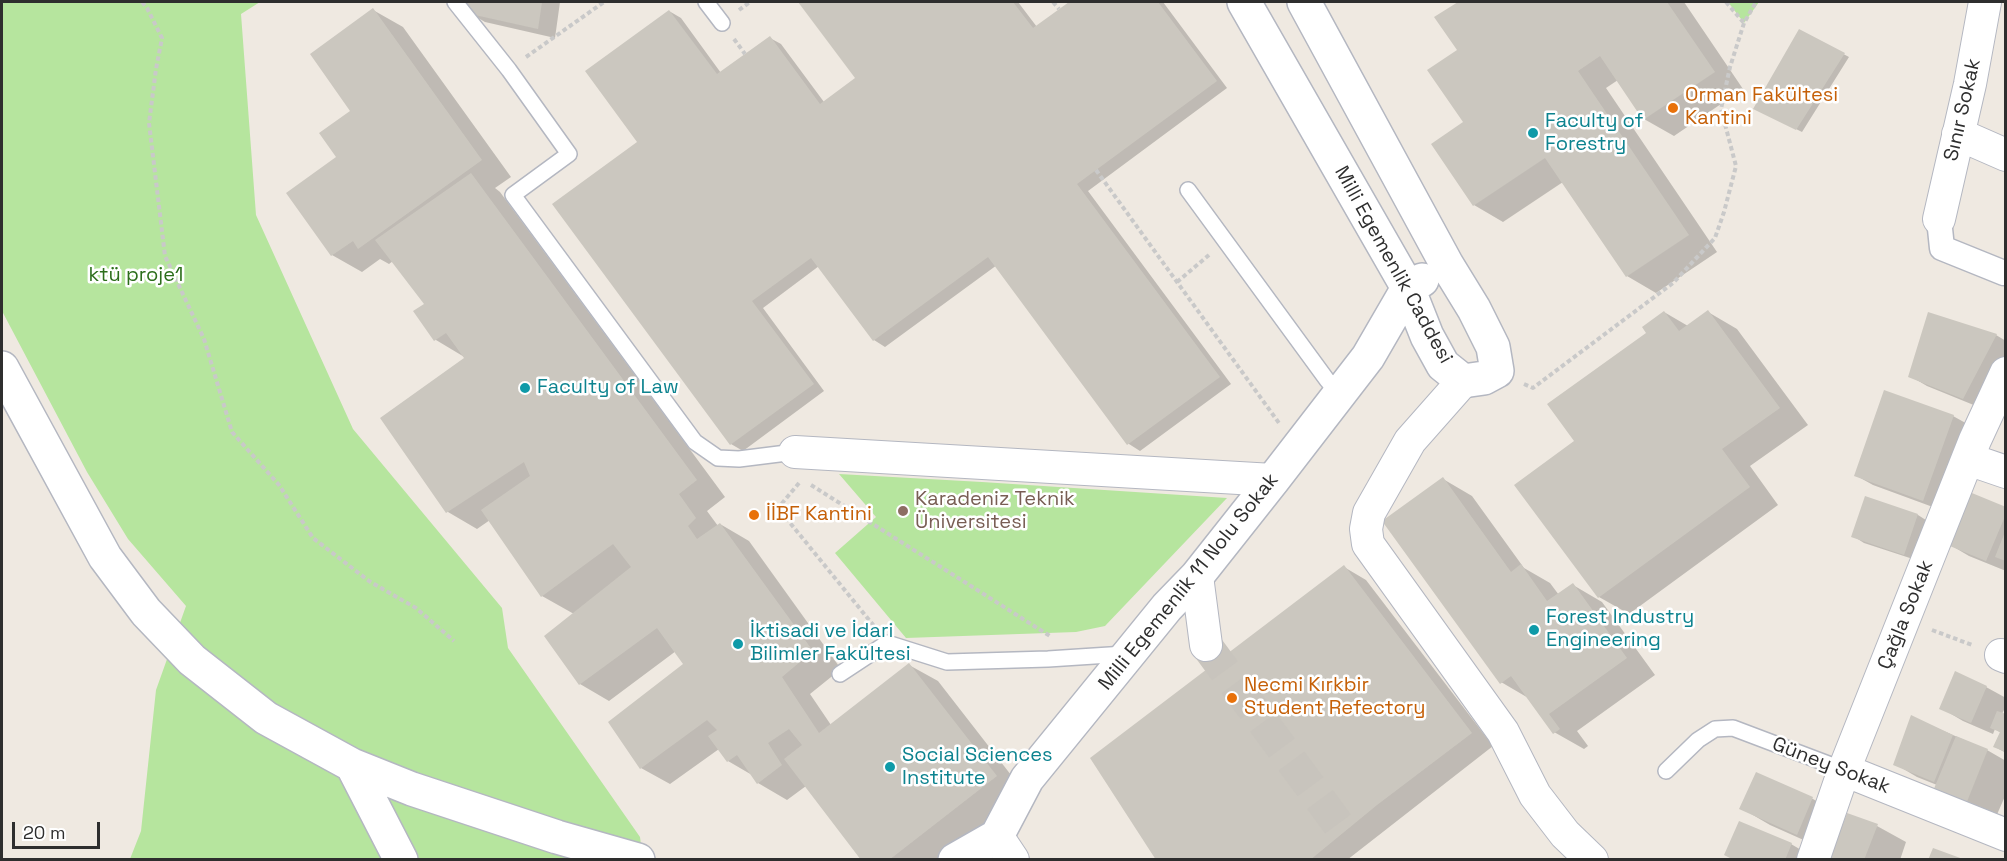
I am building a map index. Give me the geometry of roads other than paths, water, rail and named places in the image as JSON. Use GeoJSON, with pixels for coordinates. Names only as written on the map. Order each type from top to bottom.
{"type":"FeatureCollection","features":[{"type":"Feature","properties":{"kind":"street","name":"Milli Egemenlik Caddesi"},"geometry":{"type":"LineString","coordinates":[[1244,2],[1408,288],[1427,336],[1443,365],[1463,381],[1484,378],[1497,370],[1493,347],[1474,309],[1447,265]]}},
{"type":"Feature","properties":{"kind":"street"},"geometry":{"type":"LineString","coordinates":[[1304,2],[1447,265],[1408,288]]}},
{"type":"Feature","properties":{"kind":"street","name":"Sınır Sokak"},"geometry":{"type":"LineString","coordinates":[[1940,219],[1970,84],[1985,2]]}},
{"type":"Feature","properties":{"kind":"street"},"geometry":{"type":"LineString","coordinates":[[1958,134],[2006,155]]}},
{"type":"Feature","properties":{"kind":"street"},"geometry":{"type":"LineString","coordinates":[[1940,219],[1942,248],[2004,273]]}},
{"type":"Feature","properties":{"kind":"street","name":"Milli Egemenlik 11 Nolu Sokak"},"geometry":{"type":"LineString","coordinates":[[955,860],[1005,848],[1027,779],[1167,607],[1197,576],[1340,394],[1368,357],[1408,288]]}},
{"type":"Feature","properties":{"kind":"street"},"geometry":{"type":"LineString","coordinates":[[2,368],[105,557],[146,612],[192,660],[266,718],[352,765],[412,789],[546,833],[638,860]]}},
{"type":"Feature","properties":{"kind":"street","name":"Çağla Sokak"},"geometry":{"type":"LineString","coordinates":[[1813,860],[1844,770],[1968,459],[2006,373]]}},
{"type":"Feature","properties":{"kind":"street"},"geometry":{"type":"LineString","coordinates":[[1463,381],[1410,441],[1369,513],[1366,529],[1368,544],[1503,732],[1535,795],[1577,848],[1592,860]]}},
{"type":"Feature","properties":{"kind":"street"},"geometry":{"type":"LineString","coordinates":[[1968,459],[2006,472]]}},
{"type":"Feature","properties":{"kind":"street"},"geometry":{"type":"LineString","coordinates":[[799,466],[1273,480]]}},
{"type":"Feature","properties":{"kind":"street"},"geometry":{"type":"LineString","coordinates":[[1197,576],[1206,645]]}},
{"type":"Feature","properties":{"kind":"street"},"geometry":{"type":"LineString","coordinates":[[352,765],[401,860]]}},
{"type":"Feature","properties":{"kind":"street","name":"Güney Sokak"},"geometry":{"type":"LineString","coordinates":[[1844,770],[2006,835]]}},
{"type":"Feature","properties":{"kind":"lane"},"geometry":{"type":"LineString","coordinates":[[455,2],[509,70],[569,154],[513,195],[695,442],[718,458],[799,466]]}},
{"type":"Feature","properties":{"kind":"lane"},"geometry":{"type":"LineString","coordinates":[[706,2],[722,23]]}},
{"type":"Feature","properties":{"kind":"lane"},"geometry":{"type":"LineString","coordinates":[[1188,190],[1327,380],[1340,394]]}},
{"type":"Feature","properties":{"kind":"lane"},"geometry":{"type":"LineString","coordinates":[[840,674],[887,643],[947,662],[1131,654]]}},
{"type":"Feature","properties":{"kind":"lane","name":"Güney Sokak"},"geometry":{"type":"LineString","coordinates":[[1666,771],[1698,740],[1715,729],[1733,728],[1844,770]]}},
{"type":"Feature","properties":{"kind":"tunnel"},"geometry":{"type":"LineString","coordinates":[[1206,645],[1338,824]]}},
{"type":"Feature","properties":{"kind":"place","name":"Orman Fakültesi Kantini"},"geometry":{"type":"Point","coordinates":[1673,108]}},
{"type":"Feature","properties":{"kind":"place","name":"Faculty of Forestry"},"geometry":{"type":"Point","coordinates":[1533,133]}},
{"type":"Feature","properties":{"kind":"place","name":"Faculty of Law"},"geometry":{"type":"Point","coordinates":[525,388]}},
{"type":"Feature","properties":{"kind":"place","name":"Karadeniz Teknik Üniversitesi"},"geometry":{"type":"Point","coordinates":[903,511]}},
{"type":"Feature","properties":{"kind":"place","name":"İİBF Kantini"},"geometry":{"type":"Point","coordinates":[754,515]}},
{"type":"Feature","properties":{"kind":"place","name":"Forest Industry Engineering"},"geometry":{"type":"Point","coordinates":[1534,630]}},
{"type":"Feature","properties":{"kind":"place","name":"İktisadi ve İdari Bilimler Fakültesi"},"geometry":{"type":"Point","coordinates":[738,644]}},
{"type":"Feature","properties":{"kind":"place","name":"Necmi Kırkbir Student Refectory"},"geometry":{"type":"Point","coordinates":[1232,698]}},
{"type":"Feature","properties":{"kind":"place","name":"Social Sciences Institute"},"geometry":{"type":"Point","coordinates":[890,767]}},
{"type":"Feature","properties":{"kind":"park label","name":"ktü proje1"},"geometry":{"type":"Point","coordinates":[136,276]}}]}
